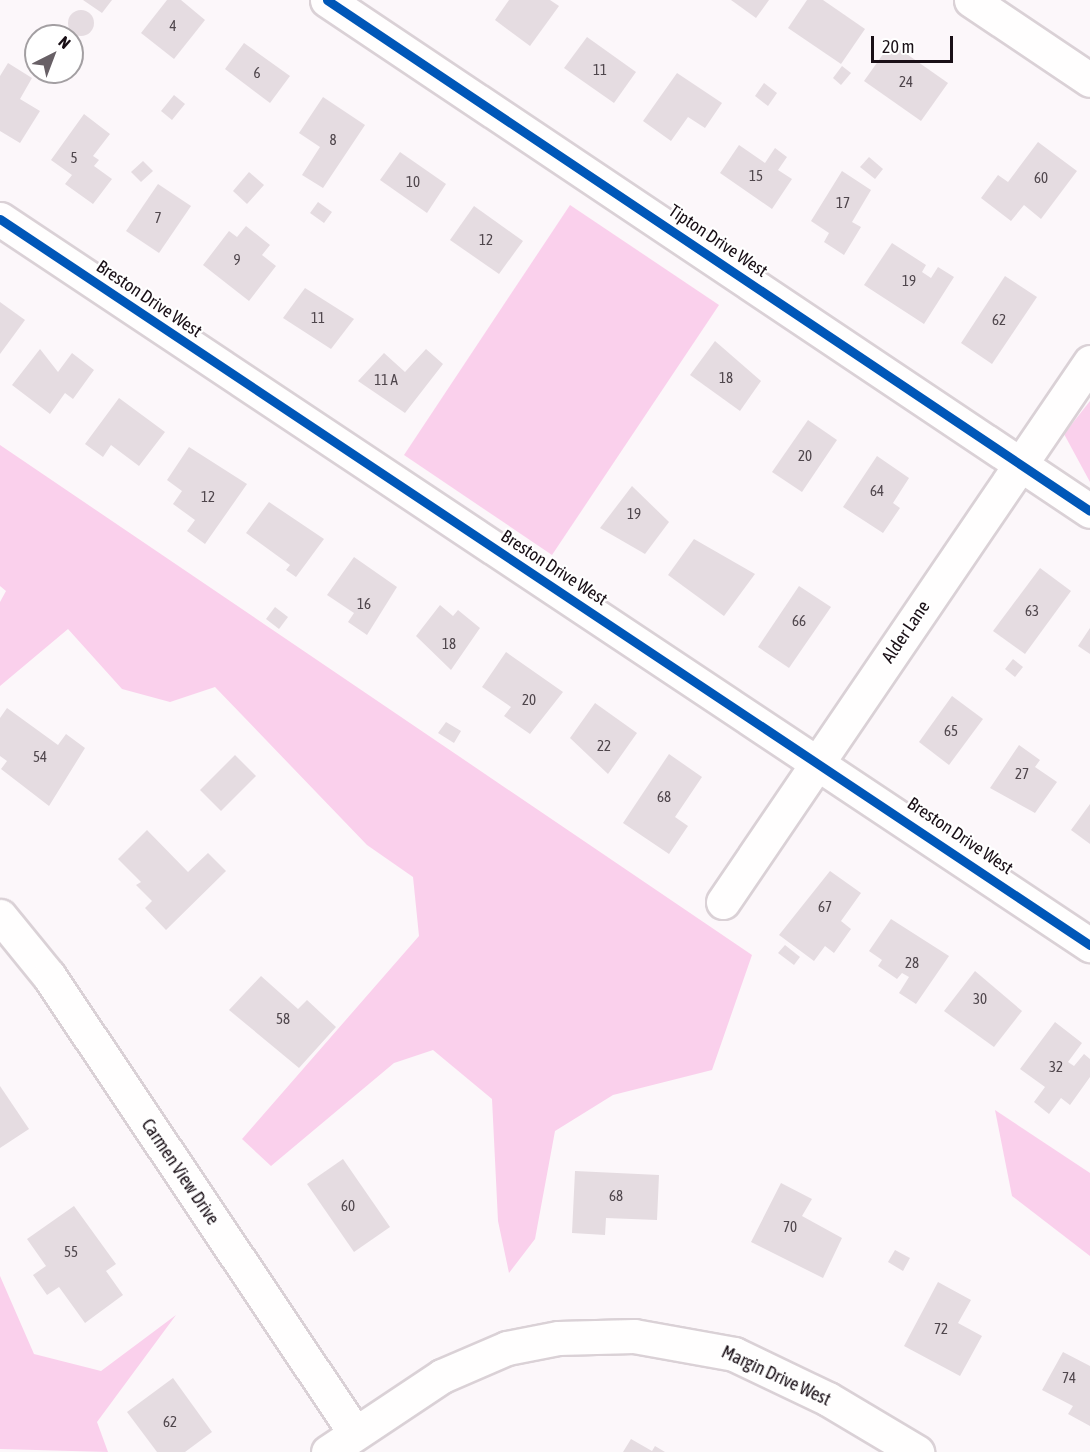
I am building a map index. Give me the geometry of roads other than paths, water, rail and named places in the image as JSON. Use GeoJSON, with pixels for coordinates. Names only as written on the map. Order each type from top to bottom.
{"type":"FeatureCollection","features":[{"type":"Feature","properties":{"kind":"street","name":"Tipton Drive West"},"geometry":{"type":"LineString","coordinates":[[327,0],[1090,511]]}},
{"type":"Feature","properties":{"kind":"street"},"geometry":{"type":"LineString","coordinates":[[970,0],[1090,80]]}},
{"type":"Feature","properties":{"kind":"street","name":"Breston Drive West"},"geometry":{"type":"LineString","coordinates":[[0,219],[818,760],[1090,945]]}},
{"type":"Feature","properties":{"kind":"street","name":"Alder Lane"},"geometry":{"type":"LineString","coordinates":[[723,902],[1090,362]]}},
{"type":"Feature","properties":{"kind":"street","name":"Carmen View Drive"},"geometry":{"type":"LineString","coordinates":[[0,916],[49,976],[355,1433]]}},
{"type":"Feature","properties":{"kind":"street","name":"Margin Drive West"},"geometry":{"type":"LineString","coordinates":[[328,1452],[442,1376],[507,1348],[558,1338],[634,1336],[734,1354],[828,1399],[917,1452]]}}]}
